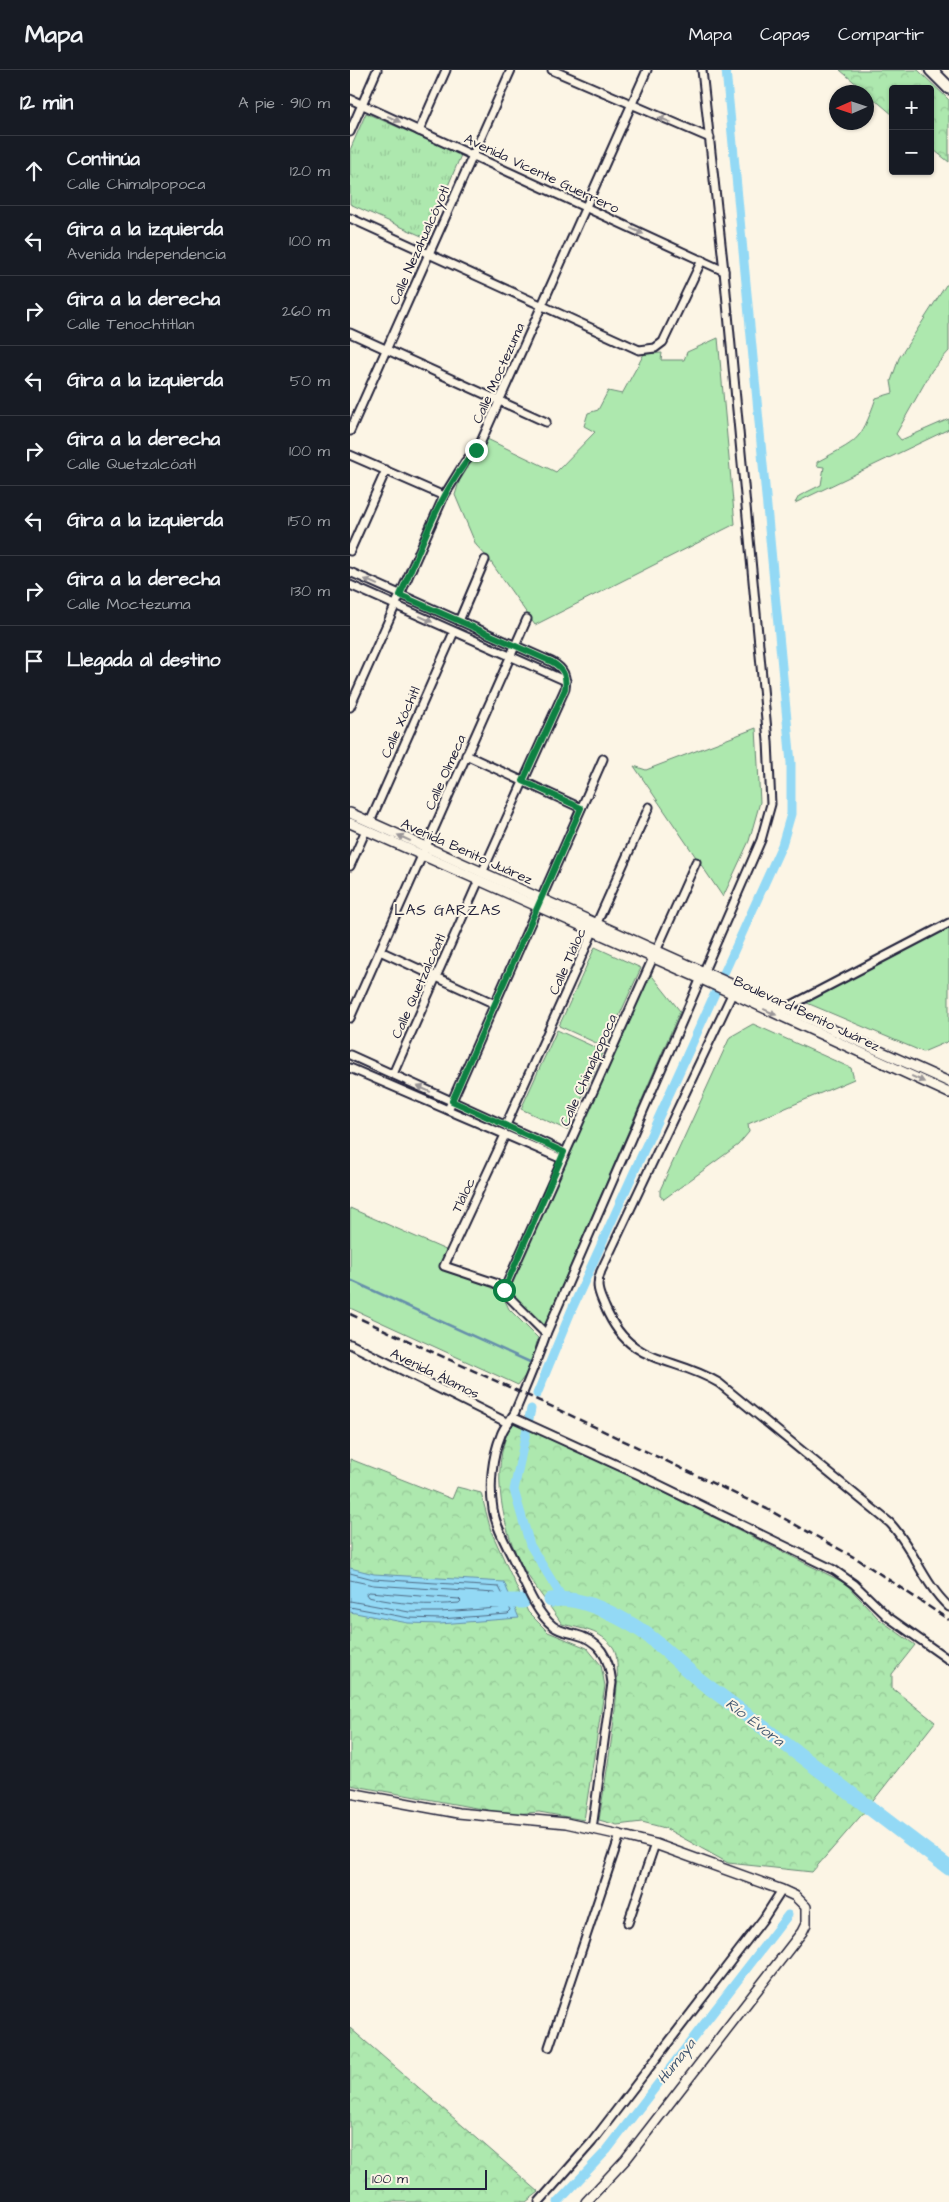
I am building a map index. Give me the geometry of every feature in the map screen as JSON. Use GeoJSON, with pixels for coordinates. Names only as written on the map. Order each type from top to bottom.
{"type":"FeatureCollection","features":[{"type":"Feature","properties":{"kind":"main road"},"geometry":{"type":"LineString","coordinates":[[931,70],[949,88]]}},
{"type":"Feature","properties":{"kind":"street"},"geometry":{"type":"LineString","coordinates":[[350,132],[378,70]]}},
{"type":"Feature","properties":{"kind":"street"},"geometry":{"type":"LineString","coordinates":[[419,130],[446,70]]}},
{"type":"Feature","properties":{"kind":"street","name":"Calle Nezahualcóyotl"},"geometry":{"type":"LineString","coordinates":[[350,431],[511,70]]}},
{"type":"Feature","properties":{"kind":"street"},"geometry":{"type":"LineString","coordinates":[[552,70],[631,106],[710,138]]}},
{"type":"Feature","properties":{"kind":"street","name":"Calle Moctezuma"},"geometry":{"type":"LineString","coordinates":[[350,707],[444,496],[465,462],[480,444],[647,70]]}},
{"type":"Feature","properties":{"kind":"street"},"geometry":{"type":"LineString","coordinates":[[592,1829],[612,1683],[610,1666],[602,1650],[589,1638],[563,1632],[553,1627],[546,1620],[522,1578],[504,1539],[493,1511],[491,1485],[500,1441],[537,1362],[546,1334],[706,976],[770,813],[768,741],[724,271],[702,70]]}},
{"type":"Feature","properties":{"kind":"street","name":"Avenida Vicente Guerrero"},"geometry":{"type":"LineString","coordinates":[[350,99],[724,271]]}},
{"type":"Feature","properties":{"kind":"street"},"geometry":{"type":"LineString","coordinates":[[350,218],[639,350],[654,348],[663,342],[702,260]]}},
{"type":"Feature","properties":{"kind":"street"},"geometry":{"type":"LineString","coordinates":[[350,333],[546,422]]}},
{"type":"Feature","properties":{"kind":"street"},"geometry":{"type":"LineString","coordinates":[[350,455],[444,496]]}},
{"type":"Feature","properties":{"kind":"street"},"geometry":{"type":"LineString","coordinates":[[350,550],[386,470]]}},
{"type":"Feature","properties":{"kind":"street"},"geometry":{"type":"LineString","coordinates":[[459,621],[485,560]]}},
{"type":"Feature","properties":{"kind":"street"},"geometry":{"type":"LineString","coordinates":[[350,572],[559,666],[566,676],[566,682],[350,585]]}},
{"type":"Feature","properties":{"kind":"street","name":"Calle Olmeca"},"geometry":{"type":"LineString","coordinates":[[350,1018],[527,619]]}},
{"type":"Feature","properties":{"kind":"street","name":"Calle Xóchitl"},"geometry":{"type":"LineString","coordinates":[[350,866],[454,632]]}},
{"type":"Feature","properties":{"kind":"street","name":"Calle Quetzalcóatl"},"geometry":{"type":"LineString","coordinates":[[392,1074],[565,689],[566,682]]}},
{"type":"Feature","properties":{"kind":"street"},"geometry":{"type":"LineString","coordinates":[[466,756],[581,808]]}},
{"type":"Feature","properties":{"kind":"street"},"geometry":{"type":"LineString","coordinates":[[448,1110],[603,759]]}},
{"type":"Feature","properties":{"kind":"street","name":"Calle Tláloc"},"geometry":{"type":"LineString","coordinates":[[506,1125],[649,806]]}},
{"type":"Feature","properties":{"kind":"street","name":"Avenida Benito Juárez"},"geometry":{"type":"LineString","coordinates":[[350,813],[368,826],[424,852],[654,954]]}},
{"type":"Feature","properties":{"kind":"street","name":"Avenida Benito Juárez"},"geometry":{"type":"LineString","coordinates":[[350,823],[368,826]]}},
{"type":"Feature","properties":{"kind":"street","name":"Calle Chimalpopoca"},"geometry":{"type":"LineString","coordinates":[[504,1290],[696,862]]}},
{"type":"Feature","properties":{"kind":"street"},"geometry":{"type":"LineString","coordinates":[[786,1008],[949,922]]}},
{"type":"Feature","properties":{"kind":"street"},"geometry":{"type":"LineString","coordinates":[[380,951],[495,1004]]}},
{"type":"Feature","properties":{"kind":"street","name":"Boulevard Benito Juárez"},"geometry":{"type":"LineString","coordinates":[[654,954],[706,976],[733,984],[949,1082]]}},
{"type":"Feature","properties":{"kind":"street","name":"Boulevard Benito Juárez"},"geometry":{"type":"LineString","coordinates":[[706,976],[729,993],[949,1093]]}},
{"type":"Feature","properties":{"kind":"street"},"geometry":{"type":"LineString","coordinates":[[733,984],[600,1271],[597,1286],[600,1297],[616,1330],[629,1344],[644,1354],[696,1371],[719,1383],[890,1523],[905,1542],[933,1590],[949,1607]]}},
{"type":"Feature","properties":{"kind":"street"},"geometry":{"type":"LineString","coordinates":[[350,1055],[506,1125],[563,1156]]}},
{"type":"Feature","properties":{"kind":"street"},"geometry":{"type":"LineString","coordinates":[[350,1068],[505,1135],[563,1156]]}},
{"type":"Feature","properties":{"kind":"street","name":"Tláloc"},"geometry":{"type":"LineString","coordinates":[[504,1290],[486,1278],[444,1266],[505,1135]]}},
{"type":"Feature","properties":{"kind":"street"},"geometry":{"type":"LineString","coordinates":[[504,1290],[520,1311],[546,1334]]}},
{"type":"Feature","properties":{"kind":"street","name":"Avenida Álamos"},"geometry":{"type":"LineString","coordinates":[[350,1344],[510,1420],[639,1475],[834,1570],[854,1584],[888,1617],[949,1660]]}},
{"type":"Feature","properties":{"kind":"street"},"geometry":{"type":"LineString","coordinates":[[350,1793],[458,1813],[566,1823],[620,1835],[656,1844],[782,1890],[795,1896],[806,1907],[806,1924],[802,1932],[632,2151],[586,2202]]}},
{"type":"Feature","properties":{"kind":"street"},"geometry":{"type":"LineString","coordinates":[[549,2047],[620,1835]]}},
{"type":"Feature","properties":{"kind":"street"},"geometry":{"type":"LineString","coordinates":[[628,1922],[656,1844]]}},
{"type":"Feature","properties":{"kind":"street"},"geometry":{"type":"LineString","coordinates":[[539,2202],[592,2142],[764,1918],[782,1890]]}},
{"type":"Feature","properties":{"kind":"green space"},"geometry":{"type":"Polygon","coordinates":[[[840,70],[918,70],[934,85],[889,85],[889,112],[874,99],[874,85],[858,85],[840,70]]]}},
{"type":"Feature","properties":{"kind":"green space"},"geometry":{"type":"Polygon","coordinates":[[[934,85],[949,100],[949,162],[934,150],[934,85]]]}},
{"type":"Feature","properties":{"kind":"green space"},"geometry":{"type":"Polygon","coordinates":[[[366,113],[461,155],[426,238],[350,204],[350,150],[366,113]]]}},
{"type":"Feature","properties":{"kind":"green space"},"geometry":{"type":"Polygon","coordinates":[[[946,285],[949,285],[949,351],[932,370],[896,434],[901,440],[949,419],[949,429],[795,503],[799,496],[821,485],[824,467],[817,466],[817,462],[856,439],[866,424],[876,398],[893,393],[891,381],[899,358],[946,285]]]}},
{"type":"Feature","properties":{"kind":"green space"},"geometry":{"type":"Polygon","coordinates":[[[718,338],[735,524],[535,625],[488,558],[476,545],[455,495],[463,469],[485,438],[556,472],[595,432],[584,426],[588,413],[598,410],[608,391],[622,394],[644,354],[662,353],[661,360],[684,360],[687,352],[718,338]]]}},
{"type":"Feature","properties":{"kind":"green space"},"geometry":{"type":"Polygon","coordinates":[[[756,728],[760,802],[749,841],[723,897],[634,766],[646,770],[756,728]]]}},
{"type":"Feature","properties":{"kind":"green space"},"geometry":{"type":"Polygon","coordinates":[[[949,924],[949,1041],[923,1052],[807,1003],[806,998],[949,924]]]}},
{"type":"Feature","properties":{"kind":"green space"},"geometry":{"type":"Polygon","coordinates":[[[595,947],[641,968],[605,1047],[559,1026],[595,947]]]}},
{"type":"Feature","properties":{"kind":"green space"},"geometry":{"type":"Polygon","coordinates":[[[649,972],[680,1011],[543,1330],[519,1306],[509,1288],[649,972]]]}},
{"type":"Feature","properties":{"kind":"green space"},"geometry":{"type":"Polygon","coordinates":[[[753,1024],[851,1068],[854,1079],[748,1124],[749,1132],[738,1145],[664,1199],[660,1196],[660,1190],[730,1037],[753,1024]]]}},
{"type":"Feature","properties":{"kind":"green space"},"geometry":{"type":"Polygon","coordinates":[[[557,1030],[603,1051],[567,1130],[521,1109],[557,1030]]]}},
{"type":"Feature","properties":{"kind":"green space"},"geometry":{"type":"Polygon","coordinates":[[[350,1208],[448,1251],[440,1267],[474,1278],[500,1290],[509,1309],[538,1338],[530,1369],[518,1385],[350,1308],[350,1208]]]}},
{"type":"Feature","properties":{"kind":"green space"},"geometry":{"type":"Polygon","coordinates":[[[513,1422],[635,1478],[845,1583],[879,1619],[915,1645],[892,1674],[892,1688],[935,1722],[866,1810],[812,1872],[728,1863],[665,1828],[642,1822],[617,1825],[599,1820],[613,1730],[617,1658],[613,1647],[602,1637],[590,1631],[562,1624],[523,1568],[512,1545],[500,1491],[500,1472],[506,1437],[513,1422]]]}},
{"type":"Feature","properties":{"kind":"green space"},"geometry":{"type":"Polygon","coordinates":[[[350,1459],[452,1499],[457,1487],[481,1493],[491,1531],[528,1612],[548,1632],[587,1648],[601,1665],[605,1686],[584,1820],[539,1812],[516,1814],[498,1812],[350,1785],[350,1459]]]}},
{"type":"Feature","properties":{"kind":"green space"},"geometry":{"type":"Polygon","coordinates":[[[350,2028],[539,2192],[526,2202],[350,2202],[350,2028]]]}},
{"type":"Feature","properties":{"kind":"water"},"geometry":{"type":"Polygon","coordinates":[[[350,1568],[374,1574],[504,1582],[519,1618],[440,1624],[408,1623],[350,1612],[350,1568]]]}},
{"type":"Feature","properties":{"kind":"waterway"},"geometry":{"type":"LineString","coordinates":[[537,1394],[572,1309],[782,845],[791,814],[791,763],[726,70]]}},
{"type":"Feature","properties":{"kind":"waterway"},"geometry":{"type":"LineString","coordinates":[[350,1280],[532,1363]]}},
{"type":"Feature","properties":{"kind":"waterway"},"geometry":{"type":"LineString","coordinates":[[531,1409],[514,1490],[530,1545],[563,1599]]}},
{"type":"Feature","properties":{"kind":"waterway","name":"Río Évora"},"geometry":{"type":"LineString","coordinates":[[551,1600],[571,1600],[591,1605],[611,1613],[640,1629],[706,1685],[949,1868]]}},
{"type":"Feature","properties":{"kind":"waterway","name":"Río Évora"},"geometry":{"type":"LineString","coordinates":[[493,1601],[523,1601]]}},
{"type":"Feature","properties":{"kind":"waterway","name":"Humaya"},"geometry":{"type":"LineString","coordinates":[[558,2202],[607,2150],[788,1915]]}},
{"type":"Feature","properties":{"kind":"railway"},"geometry":{"type":"LineString","coordinates":[[350,1314],[555,1408],[767,1509],[859,1560],[949,1620]]}},
{"type":"Feature","properties":{"kind":"district","name":"LAS GARZAS"},"geometry":{"type":"Point","coordinates":[448,910]}},
{"type":"Feature","properties":{"kind":"route"},"geometry":{"type":"LineString","coordinates":[[476,450],[465,462],[444,496],[400,595],[552,662],[564,671],[566,676],[565,689],[523,781],[581,808],[452,1101],[564,1152],[504,1290]]}}]}
